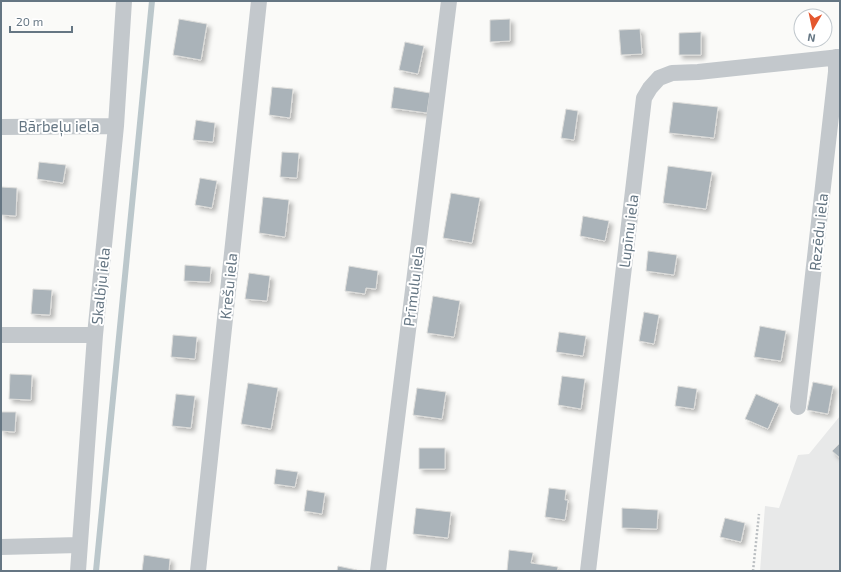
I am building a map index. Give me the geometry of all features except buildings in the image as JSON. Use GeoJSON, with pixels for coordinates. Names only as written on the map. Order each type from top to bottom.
{"type":"FeatureCollection","features":[{"type":"Feature","properties":{"kind":"street","name":"Skalbju iela"},"geometry":{"type":"LineString","coordinates":[[78,571],[95,335],[116,126],[124,1]]}},
{"type":"Feature","properties":{"kind":"street","name":"Krešu iela"},"geometry":{"type":"LineString","coordinates":[[198,571],[259,1]]}},
{"type":"Feature","properties":{"kind":"street","name":"Prīmulu iela"},"geometry":{"type":"LineString","coordinates":[[378,571],[449,1]]}},
{"type":"Feature","properties":{"kind":"street","name":"Rezēdu iela"},"geometry":{"type":"LineString","coordinates":[[798,407],[838,57]]}},
{"type":"Feature","properties":{"kind":"street","name":"Lupīnu iela"},"geometry":{"type":"LineString","coordinates":[[588,571],[644,98],[659,78],[672,73],[698,72],[838,57]]}},
{"type":"Feature","properties":{"kind":"street","name":"Bārbeļu iela"},"geometry":{"type":"LineString","coordinates":[[1,127],[116,126]]}},
{"type":"Feature","properties":{"kind":"street"},"geometry":{"type":"LineString","coordinates":[[1,335],[95,335]]}},
{"type":"Feature","properties":{"kind":"street"},"geometry":{"type":"LineString","coordinates":[[1,547],[79,545]]}},
{"type":"Feature","properties":{"kind":"path"},"geometry":{"type":"LineString","coordinates":[[753,571],[759,514]]}},
{"type":"Feature","properties":{"kind":"shaded area"},"geometry":{"type":"Polygon","coordinates":[[[840,416],[840,571],[760,571],[765,506],[779,508],[798,455],[809,454],[840,416]]]}},
{"type":"Feature","properties":{"kind":"waterway"},"geometry":{"type":"LineString","coordinates":[[96,571],[152,1]]}}]}
